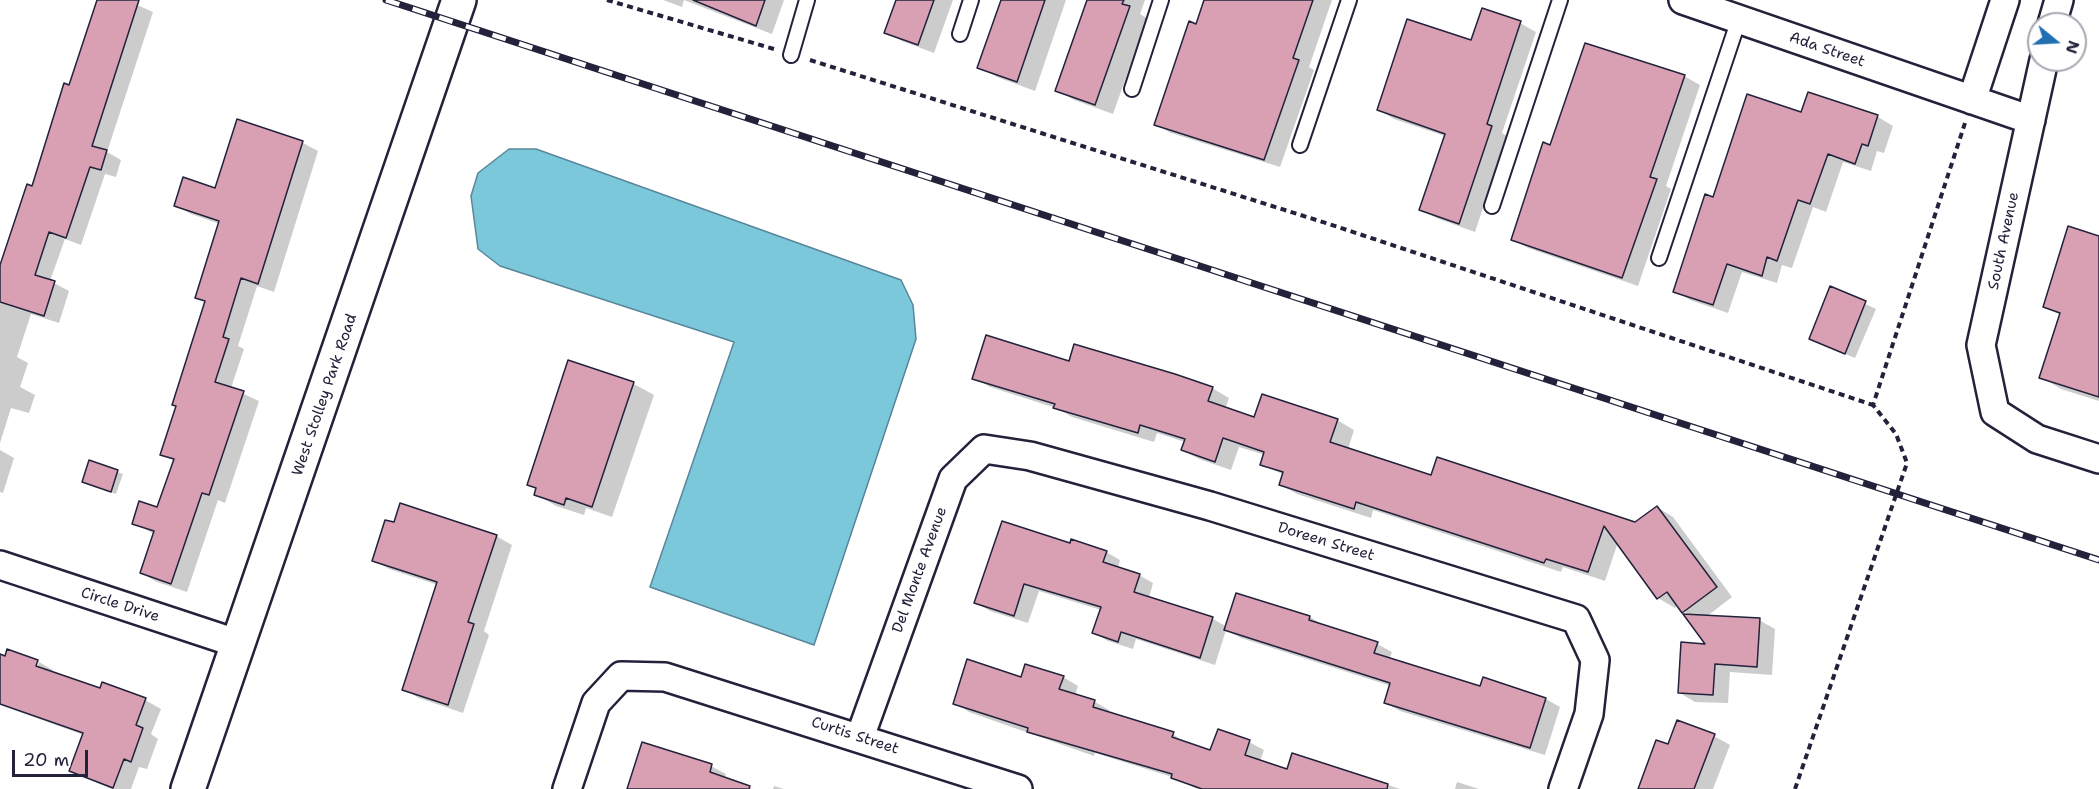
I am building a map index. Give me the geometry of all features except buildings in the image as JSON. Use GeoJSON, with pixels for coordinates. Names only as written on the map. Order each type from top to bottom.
{"type":"FeatureCollection","features":[{"type":"Feature","properties":{"kind":"main road","name":"West Stolley Park Road"},"geometry":{"type":"LineString","coordinates":[[188,789],[459,0]]}},
{"type":"Feature","properties":{"kind":"street","name":"Ada Street"},"geometry":{"type":"LineString","coordinates":[[1683,0],[1972,100]]}},
{"type":"Feature","properties":{"kind":"street"},"geometry":{"type":"LineString","coordinates":[[2005,0],[1972,100],[2031,120]]}},
{"type":"Feature","properties":{"kind":"street","name":"South Avenue"},"geometry":{"type":"LineString","coordinates":[[2041,72],[1982,345],[1995,412],[2037,439],[2099,459]]}},
{"type":"Feature","properties":{"kind":"street","name":"Del Monte Avenue"},"geometry":{"type":"LineString","coordinates":[[860,737],[953,479],[984,449],[1022,454]]}},
{"type":"Feature","properties":{"kind":"street","name":"Doreen Street"},"geometry":{"type":"LineString","coordinates":[[1022,454],[1210,506],[1576,619],[1595,660],[1588,714],[1563,789]]}},
{"type":"Feature","properties":{"kind":"street","name":"Circle Drive"},"geometry":{"type":"LineString","coordinates":[[0,565],[239,644]]}},
{"type":"Feature","properties":{"kind":"street","name":"Curtis Street"},"geometry":{"type":"LineString","coordinates":[[567,789],[596,703],[621,676],[665,677],[1018,789]]}},
{"type":"Feature","properties":{"kind":"lane"},"geometry":{"type":"LineString","coordinates":[[791,55],[807,0]]}},
{"type":"Feature","properties":{"kind":"lane"},"geometry":{"type":"LineString","coordinates":[[960,34],[971,0]]}},
{"type":"Feature","properties":{"kind":"lane"},"geometry":{"type":"LineString","coordinates":[[1132,89],[1161,0]]}},
{"type":"Feature","properties":{"kind":"lane"},"geometry":{"type":"LineString","coordinates":[[1300,145],[1349,0]]}},
{"type":"Feature","properties":{"kind":"lane"},"geometry":{"type":"LineString","coordinates":[[1492,206],[1560,0]]}},
{"type":"Feature","properties":{"kind":"lane"},"geometry":{"type":"LineString","coordinates":[[1659,258],[1739,19]]}},
{"type":"Feature","properties":{"kind":"path"},"geometry":{"type":"LineString","coordinates":[[607,0],[791,55],[1329,224],[1873,405],[1896,434],[1907,463],[1795,789]]}},
{"type":"Feature","properties":{"kind":"path"},"geometry":{"type":"LineString","coordinates":[[1873,405],[1972,100]]}},
{"type":"Feature","properties":{"kind":"water"},"geometry":{"type":"Polygon","coordinates":[[[509,149],[536,149],[901,280],[913,305],[916,339],[814,645],[650,587],[734,342],[500,266],[478,249],[471,196],[478,173],[509,149]]]}},
{"type":"Feature","properties":{"kind":"railway"},"geometry":{"type":"LineString","coordinates":[[386,0],[2099,560]]}}]}
